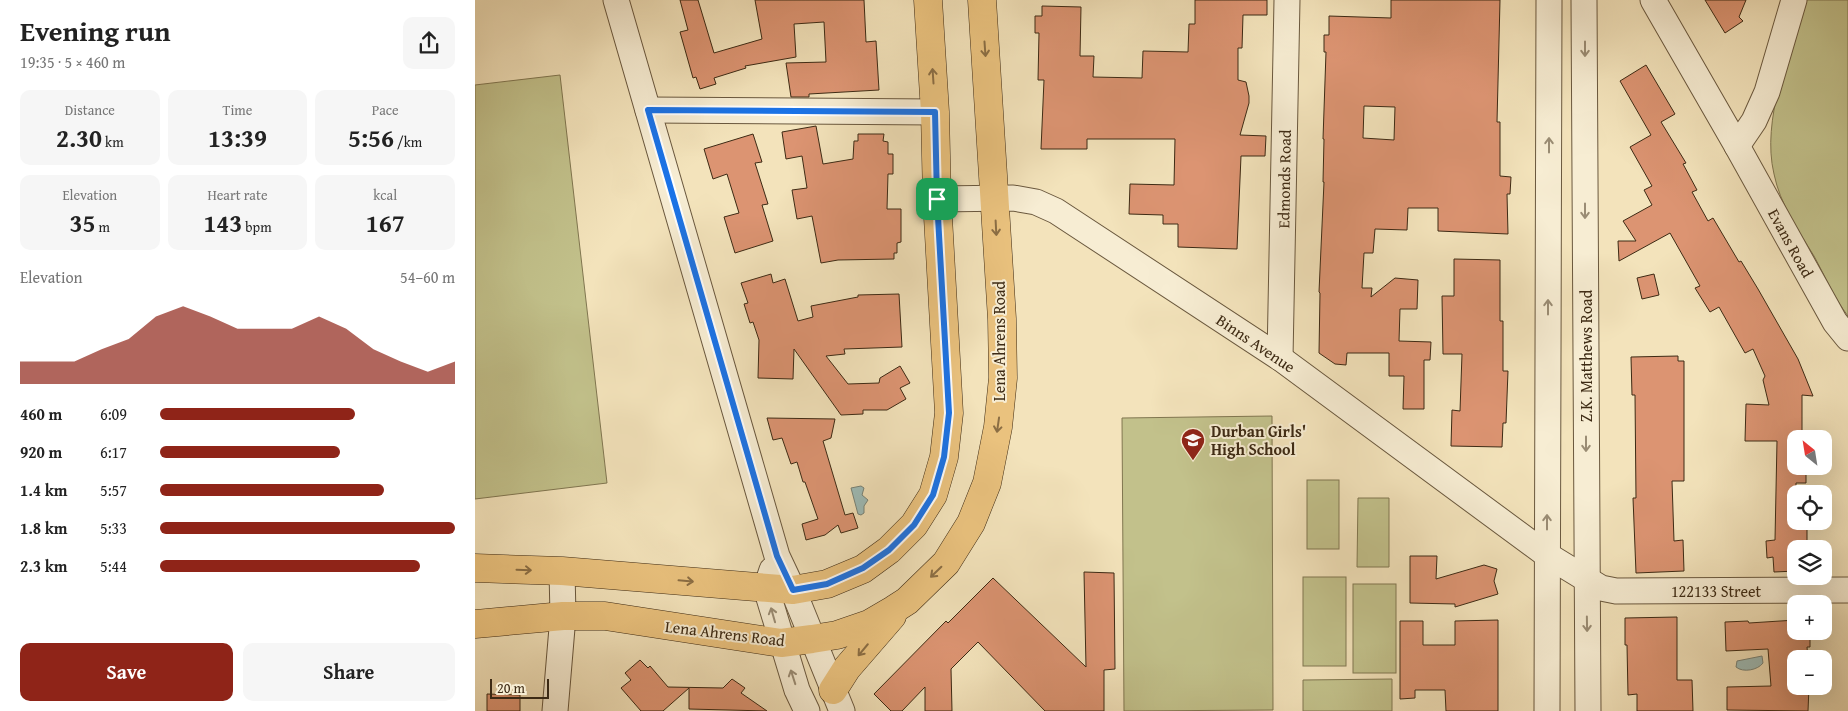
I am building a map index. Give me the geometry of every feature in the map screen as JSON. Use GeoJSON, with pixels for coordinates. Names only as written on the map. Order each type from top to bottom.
{"type":"FeatureCollection","features":[{"type":"Feature","properties":{"kind":"main road"},"geometry":{"type":"LineString","coordinates":[[475,568],[562,572],[793,590],[827,584],[863,568],[889,550],[914,525],[933,495],[944,457],[949,413],[928,0]]}},
{"type":"Feature","properties":{"kind":"main road","name":"Lena Ahrens Road"},"geometry":{"type":"LineString","coordinates":[[475,624],[563,616],[605,616],[781,643],[812,639],[837,635],[869,624],[907,600],[946,562],[971,523],[987,483],[998,427],[1003,378],[1002,319],[995,198],[981,0]]}},
{"type":"Feature","properties":{"kind":"main road"},"geometry":{"type":"LineString","coordinates":[[837,700],[847,668],[907,600]]}},
{"type":"Feature","properties":{"kind":"street"},"geometry":{"type":"LineString","coordinates":[[616,0],[777,556],[793,590],[837,700]]}},
{"type":"Feature","properties":{"kind":"street","name":"Edmonds Road"},"geometry":{"type":"LineString","coordinates":[[1281,358],[1287,0]]}},
{"type":"Feature","properties":{"kind":"street"},"geometry":{"type":"LineString","coordinates":[[1547,711],[1549,0]]}},
{"type":"Feature","properties":{"kind":"street","name":"Z.K. Matthews Road"},"geometry":{"type":"LineString","coordinates":[[1584,0],[1588,711]]}},
{"type":"Feature","properties":{"kind":"street","name":"Evans Road"},"geometry":{"type":"LineString","coordinates":[[1653,0],[1835,322],[1848,338]]}},
{"type":"Feature","properties":{"kind":"street"},"geometry":{"type":"LineString","coordinates":[[1737,146],[1754,121],[1767,92],[1794,0]]}},
{"type":"Feature","properties":{"kind":"street"},"geometry":{"type":"LineString","coordinates":[[648,110],[935,112]]}},
{"type":"Feature","properties":{"kind":"street","name":"Binns Avenue"},"geometry":{"type":"LineString","coordinates":[[937,199],[1013,198],[1036,202],[1056,212],[1281,358],[1547,555],[1586,581]]}},
{"type":"Feature","properties":{"kind":"street"},"geometry":{"type":"LineString","coordinates":[[1548,340],[1585,341]]}},
{"type":"Feature","properties":{"kind":"street"},"geometry":{"type":"LineString","coordinates":[[777,556],[766,588],[781,643],[797,690],[807,711]]}},
{"type":"Feature","properties":{"kind":"street"},"geometry":{"type":"LineString","coordinates":[[555,711],[563,616],[562,572]]}},
{"type":"Feature","properties":{"kind":"street","name":"122133 Street"},"geometry":{"type":"LineString","coordinates":[[1586,581],[1601,588],[1616,591],[1848,590]]}},
{"type":"Feature","properties":{"kind":"shaded area"},"geometry":{"type":"Polygon","coordinates":[[[1805,0],[1848,0],[1848,316],[1785,206],[1774,174],[1771,153],[1771,131],[1779,86],[1805,0]]]}},
{"type":"Feature","properties":{"kind":"shaded area"},"geometry":{"type":"Polygon","coordinates":[[[560,75],[607,483],[475,499],[475,85],[560,75]]]}},
{"type":"Feature","properties":{"kind":"shaded area"},"geometry":{"type":"Polygon","coordinates":[[[1272,416],[1273,710],[1124,711],[1122,418],[1272,416]]]}},
{"type":"Feature","properties":{"kind":"shaded area"},"geometry":{"type":"Polygon","coordinates":[[[1307,480],[1339,480],[1339,549],[1307,549],[1307,480]]]}},
{"type":"Feature","properties":{"kind":"shaded area"},"geometry":{"type":"Polygon","coordinates":[[[1358,498],[1389,498],[1389,567],[1357,567],[1358,498]]]}},
{"type":"Feature","properties":{"kind":"shaded area"},"geometry":{"type":"Polygon","coordinates":[[[1303,577],[1346,577],[1346,666],[1303,666],[1303,577]]]}},
{"type":"Feature","properties":{"kind":"shaded area"},"geometry":{"type":"Polygon","coordinates":[[[1353,584],[1396,584],[1396,673],[1353,673],[1353,584]]]}},
{"type":"Feature","properties":{"kind":"shaded area"},"geometry":{"type":"Polygon","coordinates":[[[1392,679],[1392,711],[1303,711],[1303,680],[1392,679]]]}},
{"type":"Feature","properties":{"kind":"water"},"geometry":{"type":"Polygon","coordinates":[[[861,486],[864,488],[862,495],[868,500],[864,506],[864,513],[861,515],[858,514],[851,488],[861,486]]]}},
{"type":"Feature","properties":{"kind":"water"},"geometry":{"type":"Polygon","coordinates":[[[1762,656],[1763,663],[1758,667],[1742,670],[1736,667],[1737,661],[1762,656]]]}},
{"type":"Feature","properties":{"kind":"building"},"geometry":{"type":"Polygon","coordinates":[[[680,0],[698,0],[714,53],[762,39],[755,0],[864,0],[866,42],[876,41],[879,90],[809,94],[809,97],[791,97],[786,63],[826,62],[824,22],[794,24],[796,57],[745,66],[746,68],[714,78],[716,84],[700,89],[696,77],[693,78],[680,32],[688,30],[680,0]]]}},
{"type":"Feature","properties":{"kind":"building"},"geometry":{"type":"Polygon","coordinates":[[[1195,0],[1267,0],[1267,15],[1243,15],[1242,48],[1238,48],[1238,80],[1246,82],[1249,96],[1249,103],[1240,135],[1266,136],[1265,156],[1241,156],[1237,249],[1178,247],[1178,224],[1163,224],[1163,215],[1129,214],[1130,184],[1174,185],[1175,139],[1087,139],[1087,149],[1041,149],[1044,80],[1038,80],[1039,33],[1035,33],[1035,16],[1042,16],[1042,6],[1081,7],[1080,56],[1094,56],[1093,77],[1142,78],[1143,51],[1188,52],[1189,24],[1195,24],[1195,0]]]}},
{"type":"Feature","properties":{"kind":"building"},"geometry":{"type":"Polygon","coordinates":[[[1391,0],[1500,0],[1497,122],[1500,122],[1500,176],[1511,177],[1510,194],[1507,194],[1508,234],[1438,231],[1438,208],[1408,208],[1407,230],[1375,229],[1373,253],[1364,253],[1362,288],[1372,288],[1371,297],[1395,278],[1418,280],[1417,309],[1400,309],[1399,341],[1431,342],[1430,360],[1424,360],[1424,409],[1403,409],[1404,376],[1389,376],[1389,353],[1347,353],[1346,365],[1335,364],[1319,353],[1319,292],[1324,182],[1323,139],[1326,52],[1324,52],[1324,35],[1329,35],[1329,16],[1391,18],[1391,0]],[[1364,106],[1363,138],[1394,140],[1395,107],[1364,106]]]}},
{"type":"Feature","properties":{"kind":"building"},"geometry":{"type":"Polygon","coordinates":[[[1705,0],[1746,0],[1739,17],[1743,21],[1725,33],[1705,0]]]}},
{"type":"Feature","properties":{"kind":"building"},"geometry":{"type":"Polygon","coordinates":[[[1646,65],[1675,114],[1661,122],[1686,163],[1683,164],[1697,190],[1692,192],[1708,221],[1713,218],[1739,262],[1741,261],[1758,289],[1798,359],[1813,396],[1802,395],[1802,430],[1787,430],[1787,475],[1806,475],[1806,483],[1787,485],[1787,530],[1807,530],[1807,540],[1787,540],[1787,571],[1774,572],[1773,557],[1767,558],[1766,541],[1775,540],[1777,441],[1745,441],[1746,404],[1769,405],[1763,380],[1765,376],[1753,349],[1745,353],[1719,307],[1710,312],[1695,288],[1700,286],[1670,233],[1619,261],[1618,241],[1636,241],[1623,221],[1652,205],[1644,190],[1652,186],[1630,147],[1651,135],[1620,81],[1646,65]]]}},
{"type":"Feature","properties":{"kind":"building"},"geometry":{"type":"Polygon","coordinates":[[[816,126],[823,164],[853,159],[854,141],[858,141],[858,134],[884,134],[883,141],[888,142],[888,154],[893,154],[893,174],[888,174],[887,209],[901,209],[901,242],[897,243],[897,253],[894,253],[894,259],[838,260],[821,263],[812,216],[797,219],[792,190],[807,188],[802,156],[786,159],[782,132],[816,126]]]}},
{"type":"Feature","properties":{"kind":"building"},"geometry":{"type":"Polygon","coordinates":[[[753,134],[762,162],[755,163],[768,204],[762,205],[773,241],[735,253],[724,217],[739,213],[727,174],[713,179],[704,149],[753,134]]]}},
{"type":"Feature","properties":{"kind":"building"},"geometry":{"type":"Polygon","coordinates":[[[1454,259],[1500,260],[1500,321],[1503,321],[1503,371],[1508,371],[1506,423],[1503,423],[1502,447],[1451,446],[1452,410],[1460,411],[1462,354],[1443,354],[1442,296],[1454,296],[1454,259]]]}},
{"type":"Feature","properties":{"kind":"building"},"geometry":{"type":"Polygon","coordinates":[[[771,274],[773,283],[785,279],[798,321],[813,317],[811,306],[858,297],[858,295],[899,294],[902,347],[844,349],[845,354],[826,356],[848,384],[879,383],[880,378],[900,366],[910,383],[900,388],[906,399],[887,410],[863,410],[863,414],[841,415],[794,349],[793,379],[758,378],[759,340],[753,322],[750,323],[744,304],[748,303],[741,283],[771,274]]]}},
{"type":"Feature","properties":{"kind":"building"},"geometry":{"type":"Polygon","coordinates":[[[1654,274],[1659,295],[1642,299],[1637,278],[1654,274]]]}},
{"type":"Feature","properties":{"kind":"building"},"geometry":{"type":"Polygon","coordinates":[[[1678,356],[1678,361],[1684,361],[1684,481],[1672,481],[1674,541],[1683,540],[1684,571],[1636,573],[1633,498],[1636,498],[1635,395],[1632,395],[1631,357],[1678,356]]]}},
{"type":"Feature","properties":{"kind":"building"},"geometry":{"type":"Polygon","coordinates":[[[767,418],[835,419],[831,438],[823,441],[845,515],[853,513],[858,528],[841,533],[838,525],[825,535],[806,540],[802,524],[818,519],[797,462],[791,464],[782,438],[773,440],[767,418]]]}},
{"type":"Feature","properties":{"kind":"building"},"geometry":{"type":"Polygon","coordinates":[[[1410,556],[1437,556],[1436,579],[1484,565],[1497,569],[1494,581],[1498,594],[1455,607],[1455,604],[1410,603],[1410,556]]]}},
{"type":"Feature","properties":{"kind":"building"},"geometry":{"type":"Polygon","coordinates":[[[1084,572],[1114,573],[1115,669],[1104,670],[1104,711],[1045,711],[978,642],[951,669],[952,711],[925,711],[925,687],[902,711],[891,711],[874,694],[946,621],[948,623],[993,578],[1086,667],[1084,572]]]}},
{"type":"Feature","properties":{"kind":"building"},"geometry":{"type":"Polygon","coordinates":[[[1677,617],[1677,680],[1692,680],[1693,711],[1637,711],[1637,694],[1628,695],[1625,618],[1677,617]]]}},
{"type":"Feature","properties":{"kind":"building"},"geometry":{"type":"Polygon","coordinates":[[[1498,620],[1498,711],[1446,711],[1445,690],[1415,690],[1415,698],[1400,699],[1400,621],[1423,621],[1423,645],[1455,645],[1455,621],[1498,620]]]}},
{"type":"Feature","properties":{"kind":"building"},"geometry":{"type":"Polygon","coordinates":[[[1748,621],[1749,623],[1787,621],[1787,640],[1810,640],[1810,647],[1807,647],[1807,650],[1787,650],[1787,695],[1809,695],[1808,711],[1727,710],[1727,687],[1771,686],[1768,649],[1726,651],[1725,622],[1748,621]]]}},
{"type":"Feature","properties":{"kind":"building"},"geometry":{"type":"Polygon","coordinates":[[[640,660],[648,668],[650,666],[668,687],[723,688],[732,679],[745,688],[741,693],[767,711],[689,709],[689,688],[663,711],[641,711],[621,688],[631,680],[625,673],[640,660]]]}},
{"type":"Feature","properties":{"kind":"building"},"geometry":{"type":"Polygon","coordinates":[[[487,694],[520,695],[520,711],[487,711],[487,694]]]}},
{"type":"Feature","properties":{"kind":"place","name":"Durban Girls' High School"},"geometry":{"type":"Point","coordinates":[1193,461]}},
{"type":"Feature","properties":{"kind":"route"},"geometry":{"type":"LineString","coordinates":[[648,110],[935,112],[937,199],[949,413],[944,457],[933,495],[914,525],[889,550],[863,568],[827,584],[793,590],[777,556],[648,110]]}}]}
